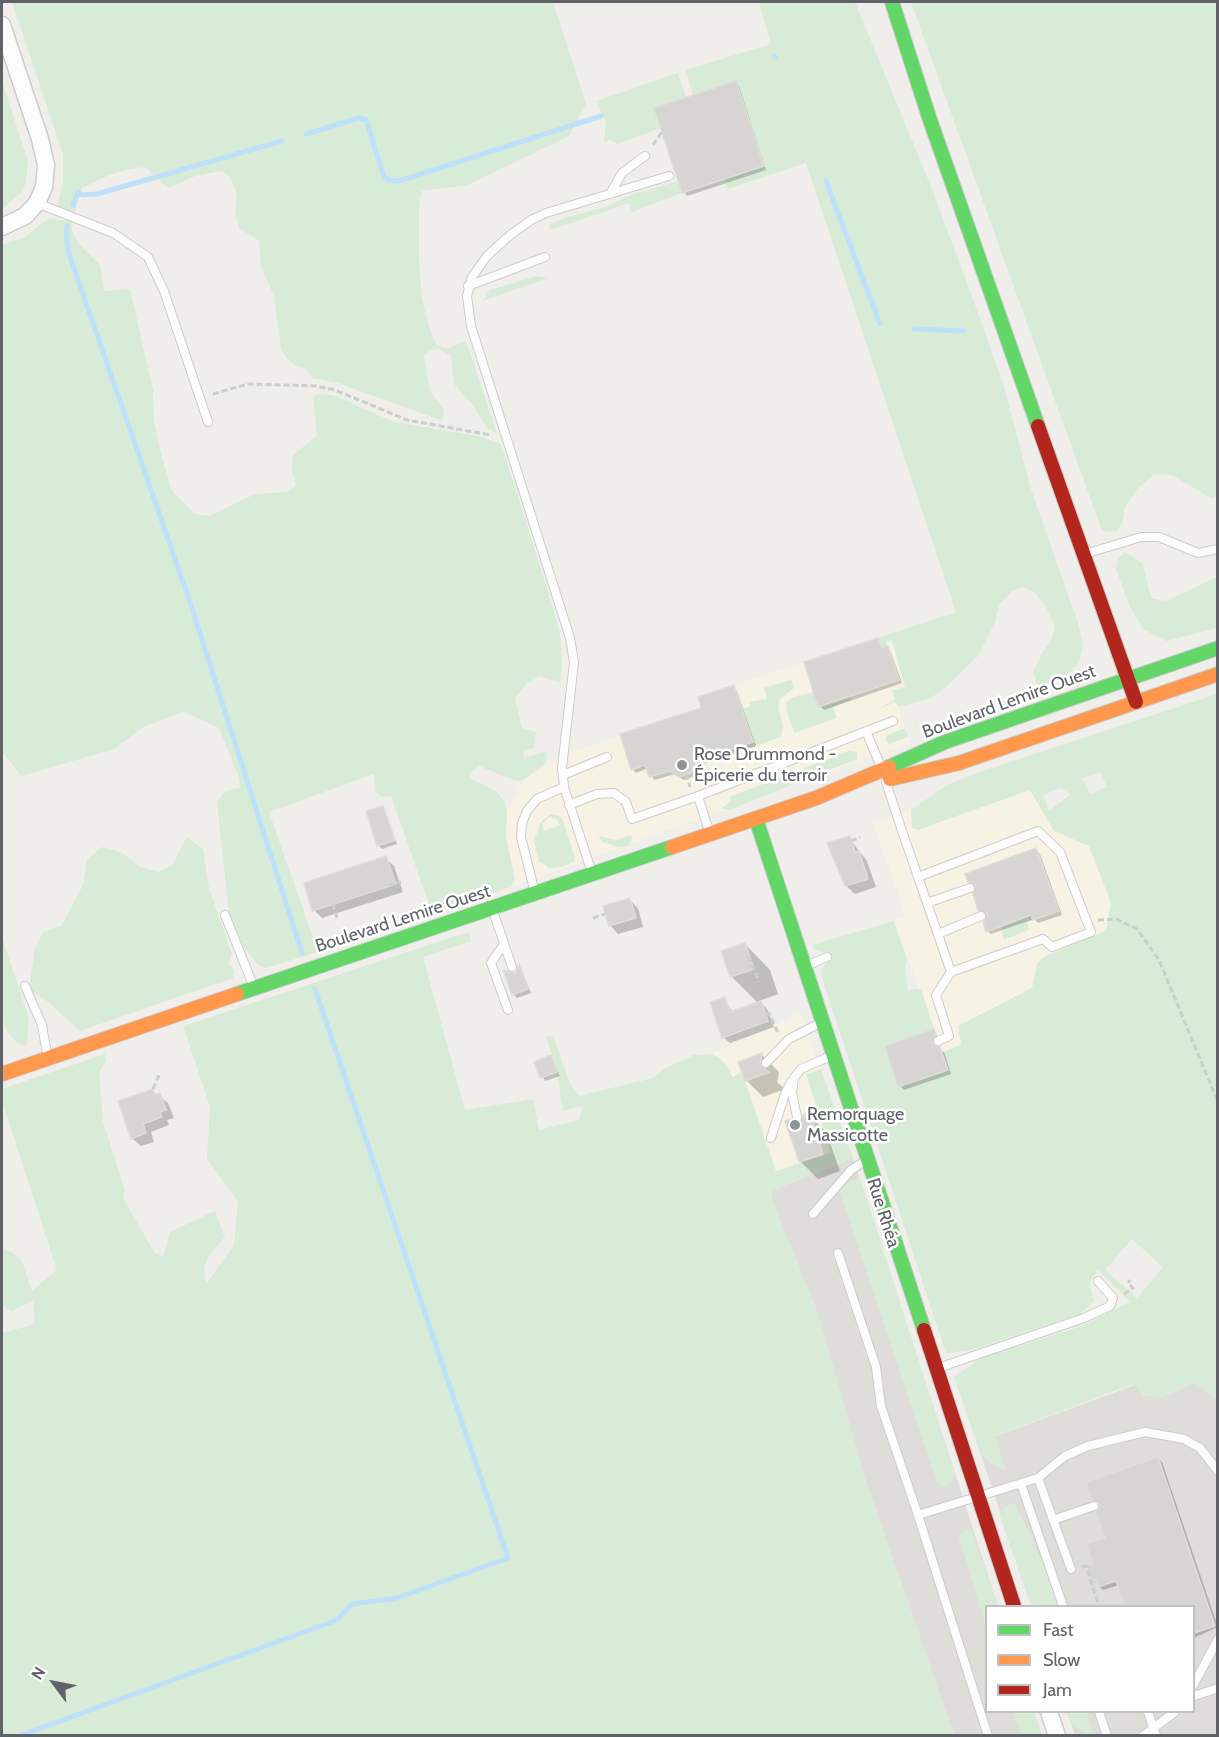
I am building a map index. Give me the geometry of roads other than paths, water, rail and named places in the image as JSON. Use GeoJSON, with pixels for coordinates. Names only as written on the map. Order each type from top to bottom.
{"type":"FeatureCollection","features":[{"type":"Feature","properties":{"kind":"main road"},"geometry":{"type":"LineString","coordinates":[[878,2],[930,120]]}},
{"type":"Feature","properties":{"kind":"main road"},"geometry":{"type":"LineString","coordinates":[[892,2],[930,120],[1136,702]]}},
{"type":"Feature","properties":{"kind":"main road","name":"Boulevard Lemire Ouest"},"geometry":{"type":"LineString","coordinates":[[884,775],[945,742],[1218,648]]}},
{"type":"Feature","properties":{"kind":"main road","name":"Boulevard Lemire Ouest"},"geometry":{"type":"LineString","coordinates":[[2,1073],[884,775],[959,762],[1218,674]]}},
{"type":"Feature","properties":{"kind":"main road","name":"Rue Rhéa"},"geometry":{"type":"LineString","coordinates":[[756,819],[802,967],[1014,1605]]}},
{"type":"Feature","properties":{"kind":"street"},"geometry":{"type":"LineString","coordinates":[[2,25],[43,151],[45,177],[37,203],[25,216],[2,227]]}},
{"type":"Feature","properties":{"kind":"street"},"geometry":{"type":"LineString","coordinates":[[1049,1713],[1057,1736]]}},
{"type":"Feature","properties":{"kind":"lane"},"geometry":{"type":"LineString","coordinates":[[610,194],[622,172],[645,156]]}},
{"type":"Feature","properties":{"kind":"lane"},"geometry":{"type":"LineString","coordinates":[[592,874],[564,787],[563,775],[574,662],[565,620],[471,326],[467,308],[468,286],[488,256],[509,236],[531,220],[546,213],[669,176]]}},
{"type":"Feature","properties":{"kind":"lane"},"geometry":{"type":"LineString","coordinates":[[37,203],[113,233],[148,257],[164,291],[208,422]]}},
{"type":"Feature","properties":{"kind":"lane"},"geometry":{"type":"LineString","coordinates":[[468,286],[545,257]]}},
{"type":"Feature","properties":{"kind":"lane"},"geometry":{"type":"LineString","coordinates":[[1085,555],[1141,537],[1159,537],[1190,552],[1218,549]]}},
{"type":"Feature","properties":{"kind":"lane"},"geometry":{"type":"LineString","coordinates":[[569,805],[597,794],[614,793],[626,802],[632,819],[892,721]]}},
{"type":"Feature","properties":{"kind":"lane"},"geometry":{"type":"LineString","coordinates":[[866,731],[884,775],[951,972]]}},
{"type":"Feature","properties":{"kind":"lane"},"geometry":{"type":"LineString","coordinates":[[563,775],[607,757]]}},
{"type":"Feature","properties":{"kind":"lane"},"geometry":{"type":"LineString","coordinates":[[535,894],[521,837],[522,823],[527,811],[537,800],[564,787]]}},
{"type":"Feature","properties":{"kind":"lane"},"geometry":{"type":"LineString","coordinates":[[698,796],[710,834]]}},
{"type":"Feature","properties":{"kind":"lane"},"geometry":{"type":"LineString","coordinates":[[918,877],[1038,831],[1060,852],[1091,932],[1052,947],[1043,939],[951,972],[936,995],[949,1036],[938,1041]]}},
{"type":"Feature","properties":{"kind":"lane"},"geometry":{"type":"LineString","coordinates":[[927,903],[970,888]]}},
{"type":"Feature","properties":{"kind":"lane"},"geometry":{"type":"LineString","coordinates":[[493,909],[512,967]]}},
{"type":"Feature","properties":{"kind":"lane"},"geometry":{"type":"LineString","coordinates":[[225,915],[254,988]]}},
{"type":"Feature","properties":{"kind":"lane"},"geometry":{"type":"LineString","coordinates":[[938,934],[981,916]]}},
{"type":"Feature","properties":{"kind":"lane"},"geometry":{"type":"LineString","coordinates":[[504,944],[491,963],[508,1010]]}},
{"type":"Feature","properties":{"kind":"lane"},"geometry":{"type":"LineString","coordinates":[[802,967],[827,957]]}},
{"type":"Feature","properties":{"kind":"lane"},"geometry":{"type":"LineString","coordinates":[[25,986],[42,1025],[48,1058]]}},
{"type":"Feature","properties":{"kind":"lane"},"geometry":{"type":"LineString","coordinates":[[766,1063],[797,1033],[821,1022]]}},
{"type":"Feature","properties":{"kind":"lane"},"geometry":{"type":"LineString","coordinates":[[771,1138],[785,1094],[794,1078],[801,1069],[831,1055]]}},
{"type":"Feature","properties":{"kind":"lane"},"geometry":{"type":"LineString","coordinates":[[794,1078],[792,1093],[797,1117]]}},
{"type":"Feature","properties":{"kind":"lane"},"geometry":{"type":"LineString","coordinates":[[813,1214],[851,1170],[866,1161]]}},
{"type":"Feature","properties":{"kind":"lane"},"geometry":{"type":"LineString","coordinates":[[838,1253],[876,1367],[881,1406],[988,1736]]}},
{"type":"Feature","properties":{"kind":"lane"},"geometry":{"type":"LineString","coordinates":[[935,1369],[1084,1318],[1110,1306],[1113,1298],[1098,1281]]}},
{"type":"Feature","properties":{"kind":"lane"},"geometry":{"type":"LineString","coordinates":[[918,1515],[1038,1478],[1065,1456],[1088,1446],[1145,1432],[1164,1433],[1184,1439],[1200,1448],[1218,1471]]}},
{"type":"Feature","properties":{"kind":"lane"},"geometry":{"type":"LineString","coordinates":[[1038,1478],[1071,1569]]}},
{"type":"Feature","properties":{"kind":"lane"},"geometry":{"type":"LineString","coordinates":[[1021,1484],[1063,1605]]}},
{"type":"Feature","properties":{"kind":"lane"},"geometry":{"type":"LineString","coordinates":[[1053,1520],[1094,1506]]}},
{"type":"Feature","properties":{"kind":"lane"},"geometry":{"type":"LineString","coordinates":[[1195,1682],[1218,1639]]}},
{"type":"Feature","properties":{"kind":"lane"},"geometry":{"type":"LineString","coordinates":[[1195,1696],[1218,1688]]}},
{"type":"Feature","properties":{"kind":"lane"},"geometry":{"type":"LineString","coordinates":[[1099,1713],[1107,1736]]}},
{"type":"Feature","properties":{"kind":"lane"},"geometry":{"type":"LineString","coordinates":[[1148,1713],[1155,1732]]}},
{"type":"Feature","properties":{"kind":"lane"},"geometry":{"type":"LineString","coordinates":[[1143,1736],[1155,1732],[1174,1713]]}},
{"type":"Feature","properties":{"kind":"waterway"},"geometry":{"type":"LineString","coordinates":[[306,134],[359,118],[366,120],[384,177],[391,181],[399,181],[601,116]]}},
{"type":"Feature","properties":{"kind":"waterway"},"geometry":{"type":"LineString","coordinates":[[73,205],[78,192],[82,195],[97,194],[282,141]]}},
{"type":"Feature","properties":{"kind":"waterway"},"geometry":{"type":"LineString","coordinates":[[826,181],[880,324]]}},
{"type":"Feature","properties":{"kind":"waterway"},"geometry":{"type":"LineString","coordinates":[[67,226],[69,254],[190,602],[302,953]]}},
{"type":"Feature","properties":{"kind":"waterway"},"geometry":{"type":"LineString","coordinates":[[914,329],[964,331]]}},
{"type":"Feature","properties":{"kind":"waterway"},"geometry":{"type":"LineString","coordinates":[[19,1736],[337,1620],[352,1604],[397,1598],[508,1558],[315,989]]}},
{"type":"Feature","properties":{"kind":"place","name":"Rose Drummond - Épicerie du terroir"},"geometry":{"type":"Point","coordinates":[682,765]}},
{"type":"Feature","properties":{"kind":"place","name":"Remorquage Massicotte"},"geometry":{"type":"Point","coordinates":[795,1125]}}]}
